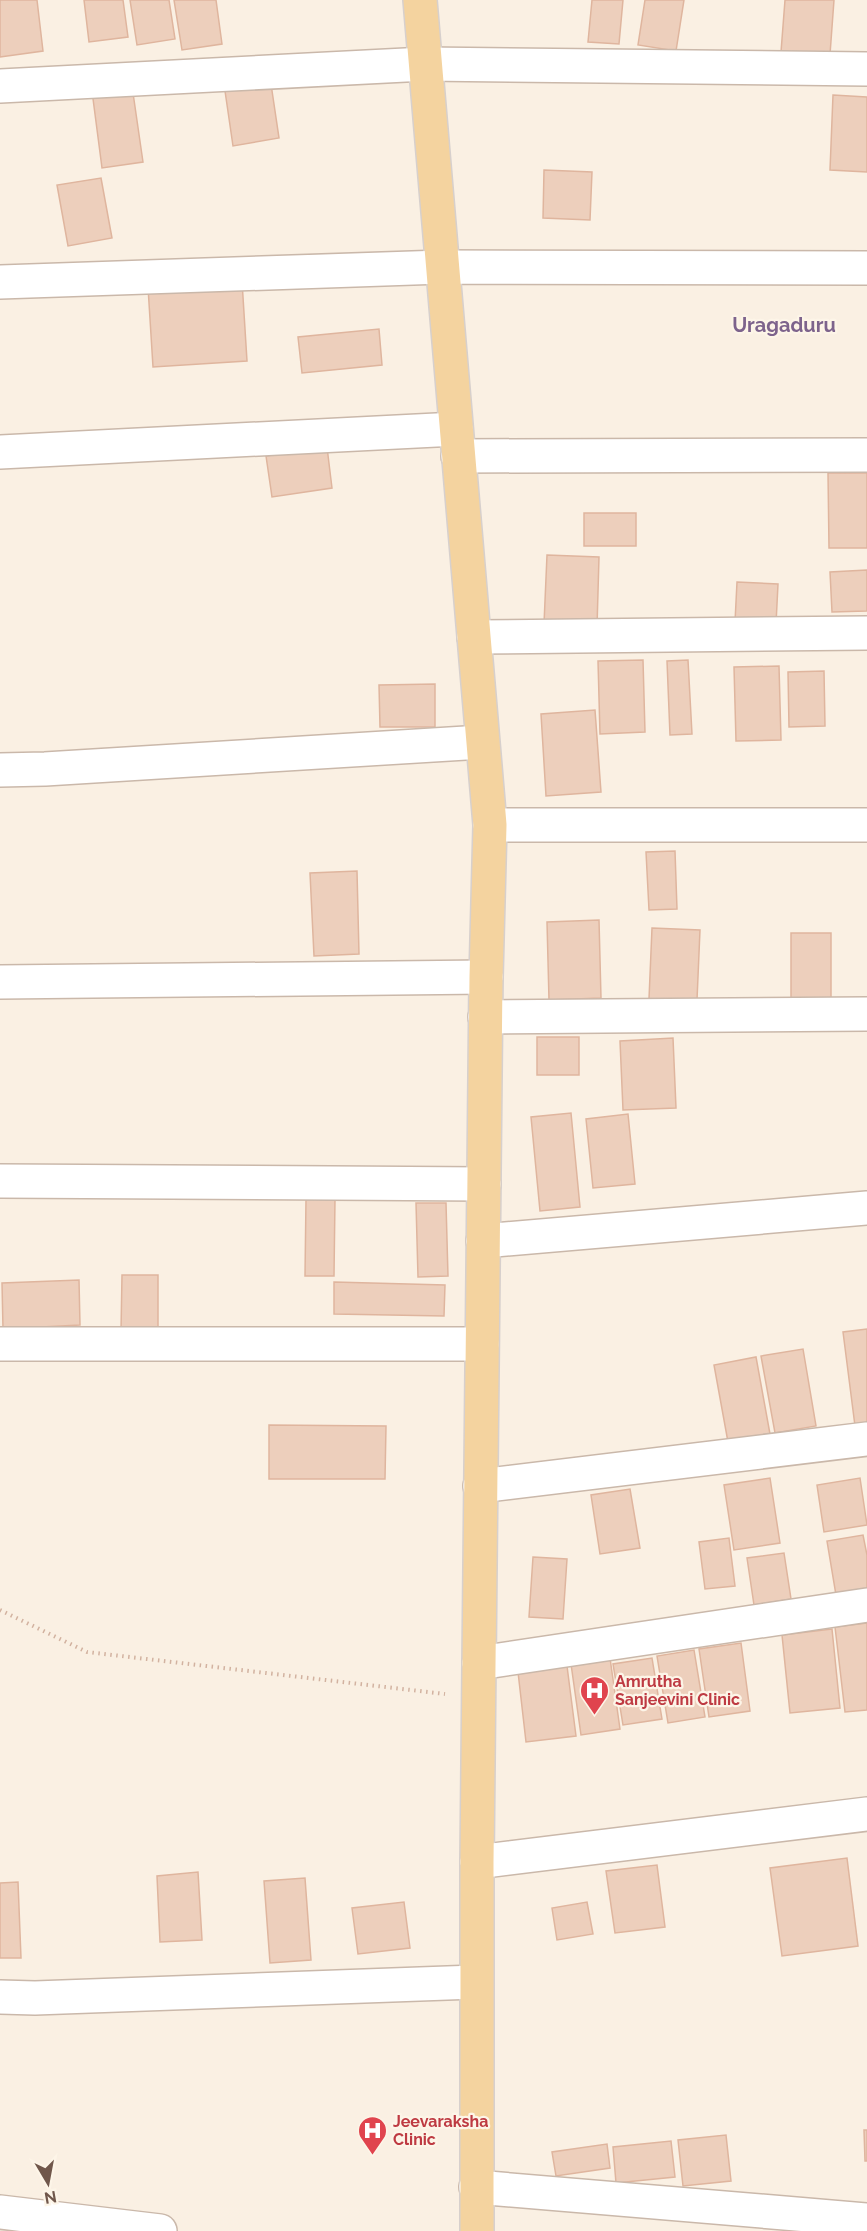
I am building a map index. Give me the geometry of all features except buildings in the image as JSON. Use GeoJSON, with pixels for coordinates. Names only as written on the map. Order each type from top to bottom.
{"type":"FeatureCollection","features":[{"type":"Feature","properties":{"kind":"main road"},"geometry":{"type":"LineString","coordinates":[[420,0],[490,825],[485,1017],[480,1486],[476,2227]]}},
{"type":"Feature","properties":{"kind":"street"},"geometry":{"type":"LineString","coordinates":[[0,86],[425,64],[867,69]]}},
{"type":"Feature","properties":{"kind":"street"},"geometry":{"type":"LineString","coordinates":[[0,282],[442,267],[867,268]]}},
{"type":"Feature","properties":{"kind":"street"},"geometry":{"type":"LineString","coordinates":[[0,452],[457,443],[867,455]]}},
{"type":"Feature","properties":{"kind":"street"},"geometry":{"type":"LineString","coordinates":[[474,637],[867,633]]}},
{"type":"Feature","properties":{"kind":"street"},"geometry":{"type":"LineString","coordinates":[[0,770],[482,742]]}},
{"type":"Feature","properties":{"kind":"street"},"geometry":{"type":"LineString","coordinates":[[490,825],[867,825]]}},
{"type":"Feature","properties":{"kind":"street"},"geometry":{"type":"LineString","coordinates":[[0,982],[486,976]]}},
{"type":"Feature","properties":{"kind":"street"},"geometry":{"type":"LineString","coordinates":[[485,1017],[867,1014]]}},
{"type":"Feature","properties":{"kind":"street"},"geometry":{"type":"LineString","coordinates":[[0,1181],[484,1184]]}},
{"type":"Feature","properties":{"kind":"street"},"geometry":{"type":"LineString","coordinates":[[483,1241],[867,1208]]}},
{"type":"Feature","properties":{"kind":"street"},"geometry":{"type":"LineString","coordinates":[[0,1344],[482,1344]]}},
{"type":"Feature","properties":{"kind":"street"},"geometry":{"type":"LineString","coordinates":[[480,1486],[867,1439]]}},
{"type":"Feature","properties":{"kind":"street"},"geometry":{"type":"LineString","coordinates":[[479,1663],[867,1605]]}},
{"type":"Feature","properties":{"kind":"street"},"geometry":{"type":"LineString","coordinates":[[477,1862],[867,1814]]}},
{"type":"Feature","properties":{"kind":"street"},"geometry":{"type":"LineString","coordinates":[[0,1997],[35,1998],[476,1982]]}},
{"type":"Feature","properties":{"kind":"street"},"geometry":{"type":"LineString","coordinates":[[476,2187],[867,2220]]}},
{"type":"Feature","properties":{"kind":"street"},"geometry":{"type":"LineString","coordinates":[[0,2212],[160,2231]]}},
{"type":"Feature","properties":{"kind":"path"},"geometry":{"type":"LineString","coordinates":[[0,1611],[87,1652],[479,1698]]}},
{"type":"Feature","properties":{"kind":"place","name":"Amrutha Sanjeevini Clinic"},"geometry":{"type":"Point","coordinates":[594,1716]}},
{"type":"Feature","properties":{"kind":"place","name":"Jeevaraksha Clinic"},"geometry":{"type":"Point","coordinates":[372,2156]}},
{"type":"Feature","properties":{"kind":"district","name":"Uragaduru"},"geometry":{"type":"Point","coordinates":[784,325]}}]}
